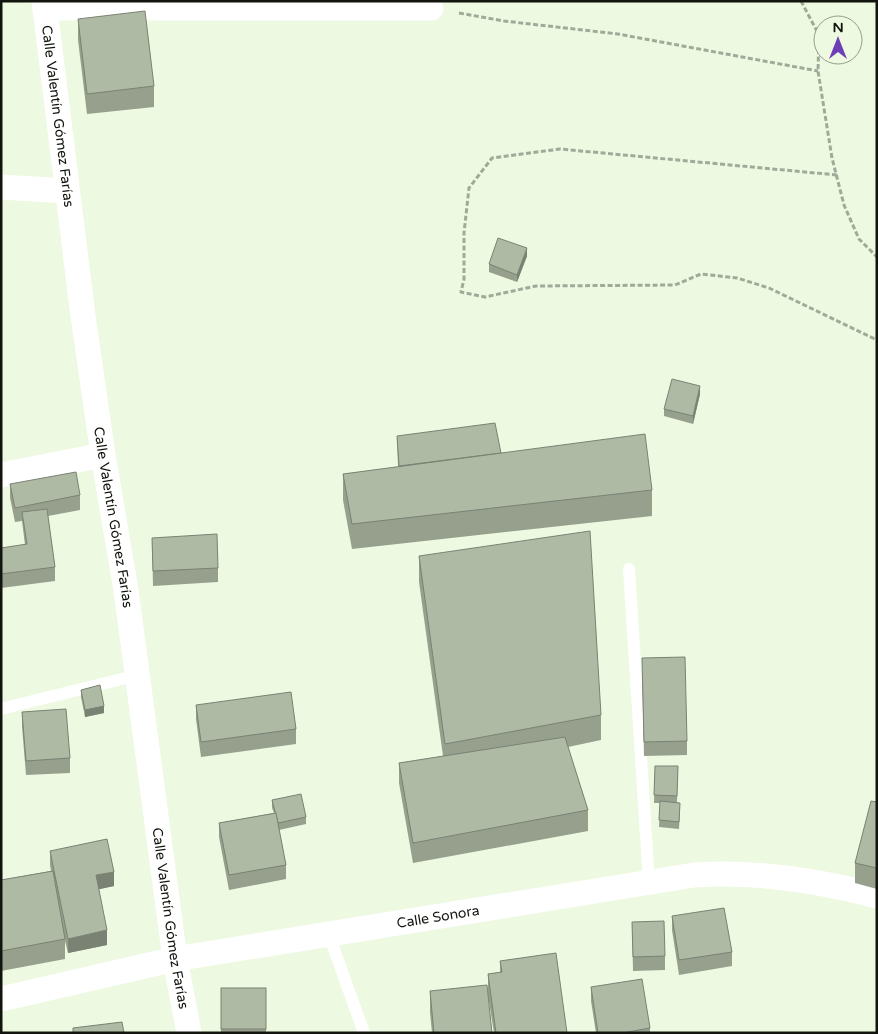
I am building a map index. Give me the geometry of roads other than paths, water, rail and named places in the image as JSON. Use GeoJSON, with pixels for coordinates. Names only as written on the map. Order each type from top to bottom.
{"type":"FeatureCollection","features":[{"type":"Feature","properties":{"kind":"street"},"geometry":{"type":"LineString","coordinates":[[44,5],[431,8]]}},
{"type":"Feature","properties":{"kind":"street","name":"Calle Valentín Gómez Farías"},"geometry":{"type":"LineString","coordinates":[[44,5],[67,192],[103,455],[126,590],[175,959],[189,1033]]}},
{"type":"Feature","properties":{"kind":"street"},"geometry":{"type":"LineString","coordinates":[[1,187],[67,192]]}},
{"type":"Feature","properties":{"kind":"street"},"geometry":{"type":"LineString","coordinates":[[1,475],[103,455]]}},
{"type":"Feature","properties":{"kind":"street","name":"Calle Sonora"},"geometry":{"type":"LineString","coordinates":[[1,999],[175,959],[694,875],[728,873],[783,876],[877,896]]}},
{"type":"Feature","properties":{"kind":"lane"},"geometry":{"type":"LineString","coordinates":[[629,569],[649,883]]}},
{"type":"Feature","properties":{"kind":"lane"},"geometry":{"type":"LineString","coordinates":[[1,709],[138,675]]}},
{"type":"Feature","properties":{"kind":"lane"},"geometry":{"type":"LineString","coordinates":[[329,935],[364,1033]]}}]}
